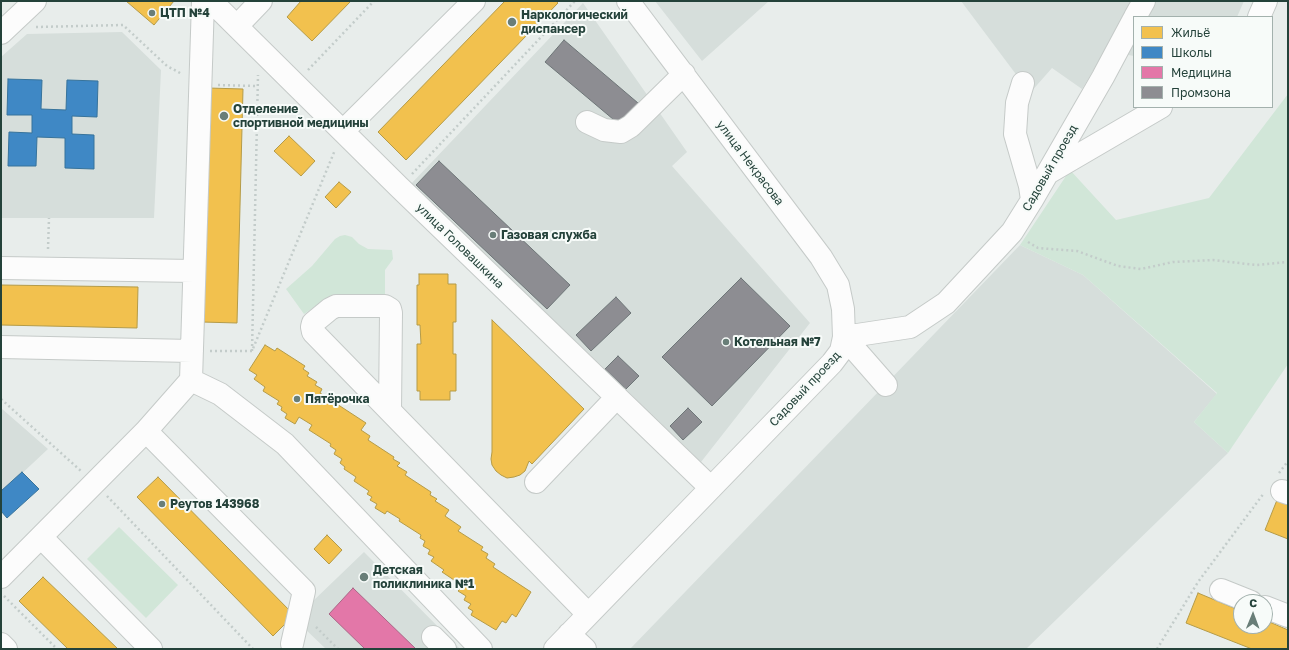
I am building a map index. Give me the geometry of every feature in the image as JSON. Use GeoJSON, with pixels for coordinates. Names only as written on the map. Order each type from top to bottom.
{"type":"FeatureCollection","features":[{"type":"Feature","properties":{"kind":"street"},"geometry":{"type":"LineString","coordinates":[[1,33],[35,1]]}},
{"type":"Feature","properties":{"kind":"street"},"geometry":{"type":"LineString","coordinates":[[1,577],[146,431],[191,380],[203,1]]}},
{"type":"Feature","properties":{"kind":"street","name":"улица Головашкина"},"geometry":{"type":"LineString","coordinates":[[211,1],[399,187],[617,397],[681,451],[711,488]]}},
{"type":"Feature","properties":{"kind":"street"},"geometry":{"type":"LineString","coordinates":[[237,26],[261,1]]}},
{"type":"Feature","properties":{"kind":"street"},"geometry":{"type":"LineString","coordinates":[[342,131],[474,1]]}},
{"type":"Feature","properties":{"kind":"street","name":"улица Некрасова"},"geometry":{"type":"LineString","coordinates":[[628,1],[821,257],[838,285],[843,310],[844,336]]}},
{"type":"Feature","properties":{"kind":"street","name":"Садовый проезд"},"geometry":{"type":"LineString","coordinates":[[1136,16],[1144,1]]}},
{"type":"Feature","properties":{"kind":"street"},"geometry":{"type":"LineString","coordinates":[[1259,16],[1266,1]]}},
{"type":"Feature","properties":{"kind":"street","name":"Садовый проезд"},"geometry":{"type":"LineString","coordinates":[[562,642],[832,363],[841,351],[844,336],[910,327],[946,303],[1012,232],[1032,200],[1133,22]]}},
{"type":"Feature","properties":{"kind":"street"},"geometry":{"type":"LineString","coordinates":[[587,122],[604,130],[621,132],[631,126],[684,74]]}},
{"type":"Feature","properties":{"kind":"street"},"geometry":{"type":"LineString","coordinates":[[1023,83],[1017,103],[1015,134],[1030,186],[1032,200]]}},
{"type":"Feature","properties":{"kind":"street"},"geometry":{"type":"LineString","coordinates":[[1046,174],[1159,108]]}},
{"type":"Feature","properties":{"kind":"street"},"geometry":{"type":"LineString","coordinates":[[1,268],[194,271]]}},
{"type":"Feature","properties":{"kind":"street"},"geometry":{"type":"LineString","coordinates":[[390,411],[390,308],[385,306],[336,306],[330,309],[313,322],[313,332],[390,411],[588,614]]}},
{"type":"Feature","properties":{"kind":"street"},"geometry":{"type":"LineString","coordinates":[[844,336],[855,351],[886,385]]}},
{"type":"Feature","properties":{"kind":"street"},"geometry":{"type":"LineString","coordinates":[[1,348],[192,351]]}},
{"type":"Feature","properties":{"kind":"street"},"geometry":{"type":"LineString","coordinates":[[191,380],[220,394],[285,444],[481,649]]}},
{"type":"Feature","properties":{"kind":"street"},"geometry":{"type":"LineString","coordinates":[[536,482],[617,397]]}},
{"type":"Feature","properties":{"kind":"street"},"geometry":{"type":"LineString","coordinates":[[146,431],[304,591],[291,647]]}},
{"type":"Feature","properties":{"kind":"street"},"geometry":{"type":"LineString","coordinates":[[41,538],[151,649]]}},
{"type":"Feature","properties":{"kind":"street"},"geometry":{"type":"LineString","coordinates":[[1221,590],[1233,595]]}},
{"type":"Feature","properties":{"kind":"street"},"geometry":{"type":"LineString","coordinates":[[1273,611],[1288,616]]}},
{"type":"Feature","properties":{"kind":"street"},"geometry":{"type":"LineString","coordinates":[[562,642],[585,649]]}},
{"type":"Feature","properties":{"kind":"street"},"geometry":{"type":"LineString","coordinates":[[1,644],[6,649]]}},
{"type":"Feature","properties":{"kind":"path"},"geometry":{"type":"LineString","coordinates":[[295,84],[374,1]]}},
{"type":"Feature","properties":{"kind":"path"},"geometry":{"type":"LineString","coordinates":[[399,187],[575,1]]}},
{"type":"Feature","properties":{"kind":"path"},"geometry":{"type":"LineString","coordinates":[[35,26],[123,24],[167,66],[200,85],[258,86]]}},
{"type":"Feature","properties":{"kind":"path"},"geometry":{"type":"LineString","coordinates":[[252,351],[258,48]]}},
{"type":"Feature","properties":{"kind":"path"},"geometry":{"type":"LineString","coordinates":[[252,351],[342,131]]}},
{"type":"Feature","properties":{"kind":"path"},"geometry":{"type":"LineString","coordinates":[[48,268],[49,218]]}},
{"type":"Feature","properties":{"kind":"path"},"geometry":{"type":"LineString","coordinates":[[1012,232],[1038,248],[1077,250],[1118,266],[1142,269],[1173,262],[1213,260],[1256,264],[1288,262]]}},
{"type":"Feature","properties":{"kind":"path"},"geometry":{"type":"LineString","coordinates":[[192,351],[252,351]]}},
{"type":"Feature","properties":{"kind":"path"},"geometry":{"type":"LineString","coordinates":[[1,399],[95,483],[254,649]]}},
{"type":"Feature","properties":{"kind":"path"},"geometry":{"type":"LineString","coordinates":[[1157,649],[1198,582],[1278,487],[1288,461]]}},
{"type":"Feature","properties":{"kind":"path"},"geometry":{"type":"LineString","coordinates":[[1,593],[57,649]]}},
{"type":"Feature","properties":{"kind":"path"},"geometry":{"type":"LineString","coordinates":[[311,623],[338,649]]}},
{"type":"Feature","properties":{"kind":"shaded area"},"geometry":{"type":"Polygon","coordinates":[[[655,1],[769,1],[702,61],[655,1]]]}},
{"type":"Feature","properties":{"kind":"shaded area"},"geometry":{"type":"Polygon","coordinates":[[[961,1],[1244,1],[1237,16],[1133,16],[1133,56],[1105,51],[1082,89],[1052,68],[1030,93],[961,1]]]}},
{"type":"Feature","properties":{"kind":"shaded area"},"geometry":{"type":"Polygon","coordinates":[[[583,3],[687,152],[672,166],[810,323],[701,462],[410,185],[583,3]]]}},
{"type":"Feature","properties":{"kind":"shaded area"},"geometry":{"type":"Polygon","coordinates":[[[122,32],[161,70],[154,218],[1,218],[1,57],[27,34],[122,32]]]}},
{"type":"Feature","properties":{"kind":"shaded area"},"geometry":{"type":"Polygon","coordinates":[[[1020,245],[1083,275],[1217,394],[1194,422],[1228,453],[1026,649],[630,649],[1020,245]]]}},
{"type":"Feature","properties":{"kind":"shaded area"},"geometry":{"type":"Polygon","coordinates":[[[1,408],[48,449],[1,493],[1,408]]]}},
{"type":"Feature","properties":{"kind":"shaded area","name":"Детская поликлиника №1"},"geometry":{"type":"Polygon","coordinates":[[[364,552],[460,649],[326,649],[304,628],[312,602],[364,552]]]}},
{"type":"Feature","properties":{"kind":"green space"},"geometry":{"type":"Polygon","coordinates":[[[1288,94],[1288,364],[1228,453],[1194,422],[1217,393],[1083,275],[1020,245],[1070,170],[1116,220],[1209,198],[1288,94]]]}},
{"type":"Feature","properties":{"kind":"green space"},"geometry":{"type":"Polygon","coordinates":[[[345,235],[352,237],[359,244],[368,249],[392,250],[393,259],[385,270],[385,296],[332,295],[304,314],[286,289],[312,266],[335,239],[345,235]]]}},
{"type":"Feature","properties":{"kind":"green space"},"geometry":{"type":"Polygon","coordinates":[[[119,527],[178,585],[146,618],[87,559],[119,527]]]}},
{"type":"Feature","properties":{"kind":"building: Жильё","name":"ЦТП №4"},"geometry":{"type":"Polygon","coordinates":[[[126,1],[174,1],[154,25],[126,1]]]}},
{"type":"Feature","properties":{"kind":"building: Жильё"},"geometry":{"type":"Polygon","coordinates":[[[301,1],[351,1],[312,41],[287,17],[301,1]]]}},
{"type":"Feature","properties":{"kind":"building: Жильё"},"geometry":{"type":"Polygon","coordinates":[[[505,1],[556,1],[558,3],[406,160],[378,132],[505,1]]]}},
{"type":"Feature","properties":{"kind":"building: Жильё"},"geometry":{"type":"Polygon","coordinates":[[[208,88],[243,89],[237,323],[202,322],[208,88]]]}},
{"type":"Feature","properties":{"kind":"building: Жильё"},"geometry":{"type":"Polygon","coordinates":[[[289,136],[315,161],[301,176],[274,151],[289,136]]]}},
{"type":"Feature","properties":{"kind":"building: Жильё"},"geometry":{"type":"Polygon","coordinates":[[[339,182],[351,192],[336,208],[325,197],[339,182]]]}},
{"type":"Feature","properties":{"kind":"building: Жильё"},"geometry":{"type":"Polygon","coordinates":[[[419,274],[448,274],[448,284],[456,284],[456,322],[453,322],[453,354],[456,354],[456,391],[450,391],[450,400],[420,400],[420,391],[417,391],[417,344],[421,344],[420,325],[417,325],[417,285],[419,285],[419,274]]]}},
{"type":"Feature","properties":{"kind":"building: Жильё"},"geometry":{"type":"Polygon","coordinates":[[[1,285],[138,287],[137,328],[1,325],[1,285]]]}},
{"type":"Feature","properties":{"kind":"building: Жильё"},"geometry":{"type":"Polygon","coordinates":[[[492,320],[584,409],[532,464],[529,461],[525,471],[520,475],[507,478],[496,471],[492,465],[491,459],[492,320]]]}},
{"type":"Feature","properties":{"kind":"building: Жильё"},"geometry":{"type":"Polygon","coordinates":[[[265,345],[275,351],[277,348],[305,366],[303,369],[309,373],[307,376],[317,382],[315,385],[322,389],[320,393],[366,423],[361,430],[370,436],[368,440],[394,457],[393,459],[400,463],[397,466],[407,472],[405,475],[431,492],[430,495],[437,499],[435,501],[449,510],[445,516],[461,527],[458,531],[483,547],[481,550],[488,554],[486,558],[495,564],[493,567],[531,592],[516,617],[512,614],[506,623],[502,621],[496,630],[471,615],[473,611],[468,608],[471,604],[464,600],[466,596],[458,591],[460,589],[455,585],[457,582],[442,572],[444,570],[431,561],[434,557],[428,554],[430,550],[423,546],[425,541],[420,538],[421,535],[399,521],[400,519],[387,511],[385,514],[375,508],[377,504],[370,500],[372,497],[367,494],[369,491],[354,481],[356,477],[344,469],[345,467],[340,463],[342,459],[334,454],[336,450],[330,446],[331,444],[309,430],[312,425],[299,417],[295,424],[285,418],[287,414],[281,410],[282,407],[277,404],[279,401],[263,391],[265,387],[254,379],[257,375],[249,370],[265,345]]]}},
{"type":"Feature","properties":{"kind":"building: Жильё"},"geometry":{"type":"Polygon","coordinates":[[[158,477],[294,615],[273,636],[137,497],[158,477]]]}},
{"type":"Feature","properties":{"kind":"building: Жильё"},"geometry":{"type":"Polygon","coordinates":[[[1277,500],[1288,505],[1288,539],[1265,530],[1277,500]]]}},
{"type":"Feature","properties":{"kind":"building: Жильё"},"geometry":{"type":"Polygon","coordinates":[[[327,535],[342,550],[329,564],[314,549],[327,535]]]}},
{"type":"Feature","properties":{"kind":"building: Жильё"},"geometry":{"type":"Polygon","coordinates":[[[43,577],[118,649],[68,649],[19,601],[43,577]]]}},
{"type":"Feature","properties":{"kind":"building: Жильё"},"geometry":{"type":"Polygon","coordinates":[[[1198,593],[1233,608],[1233,634],[1273,634],[1273,623],[1288,630],[1288,649],[1252,649],[1186,623],[1198,593]]]}},
{"type":"Feature","properties":{"kind":"building: Школы"},"geometry":{"type":"Polygon","coordinates":[[[8,79],[42,80],[41,109],[66,110],[67,80],[98,81],[97,117],[72,116],[72,134],[94,135],[94,169],[65,168],[65,138],[37,137],[36,166],[8,166],[9,132],[32,133],[32,115],[7,115],[8,79]]]}},
{"type":"Feature","properties":{"kind":"building: Школы"},"geometry":{"type":"Polygon","coordinates":[[[22,472],[39,489],[7,518],[1,511],[1,491],[22,472]]]}},
{"type":"Feature","properties":{"kind":"building: Медицина"},"geometry":{"type":"Polygon","coordinates":[[[353,588],[416,649],[365,649],[329,614],[353,588]]]}},
{"type":"Feature","properties":{"kind":"building: Промзона"},"geometry":{"type":"Polygon","coordinates":[[[564,40],[638,103],[620,125],[545,62],[564,40]]]}},
{"type":"Feature","properties":{"kind":"building: Промзона","name":"Газовая служба"},"geometry":{"type":"Polygon","coordinates":[[[439,161],[570,285],[547,309],[416,185],[439,161]]]}},
{"type":"Feature","properties":{"kind":"building: Промзона","name":"Котельная №7"},"geometry":{"type":"Polygon","coordinates":[[[741,278],[790,326],[712,406],[662,357],[741,278]]]}},
{"type":"Feature","properties":{"kind":"building: Промзона"},"geometry":{"type":"Polygon","coordinates":[[[616,297],[631,313],[591,351],[576,335],[616,297]]]}},
{"type":"Feature","properties":{"kind":"building: Промзона"},"geometry":{"type":"Polygon","coordinates":[[[618,356],[639,376],[626,389],[605,369],[618,356]]]}},
{"type":"Feature","properties":{"kind":"building: Промзона"},"geometry":{"type":"Polygon","coordinates":[[[688,408],[702,422],[683,440],[670,426],[688,408]]]}},
{"type":"Feature","properties":{"kind":"place","name":"ЦТП №4"},"geometry":{"type":"Point","coordinates":[152,13]}},
{"type":"Feature","properties":{"kind":"place","name":"Наркологический диспансер"},"geometry":{"type":"Point","coordinates":[512,22]}},
{"type":"Feature","properties":{"kind":"place","name":"Отделение спортивной медицины"},"geometry":{"type":"Point","coordinates":[224,116]}},
{"type":"Feature","properties":{"kind":"place","name":"Газовая служба"},"geometry":{"type":"Point","coordinates":[493,235]}},
{"type":"Feature","properties":{"kind":"place","name":"Котельная №7"},"geometry":{"type":"Point","coordinates":[726,342]}},
{"type":"Feature","properties":{"kind":"place","name":"Пятёрочка"},"geometry":{"type":"Point","coordinates":[297,399]}},
{"type":"Feature","properties":{"kind":"place","name":"Реутов 143968"},"geometry":{"type":"Point","coordinates":[162,504]}},
{"type":"Feature","properties":{"kind":"place","name":"Детская поликлиника №1"},"geometry":{"type":"Point","coordinates":[364,577]}}]}
